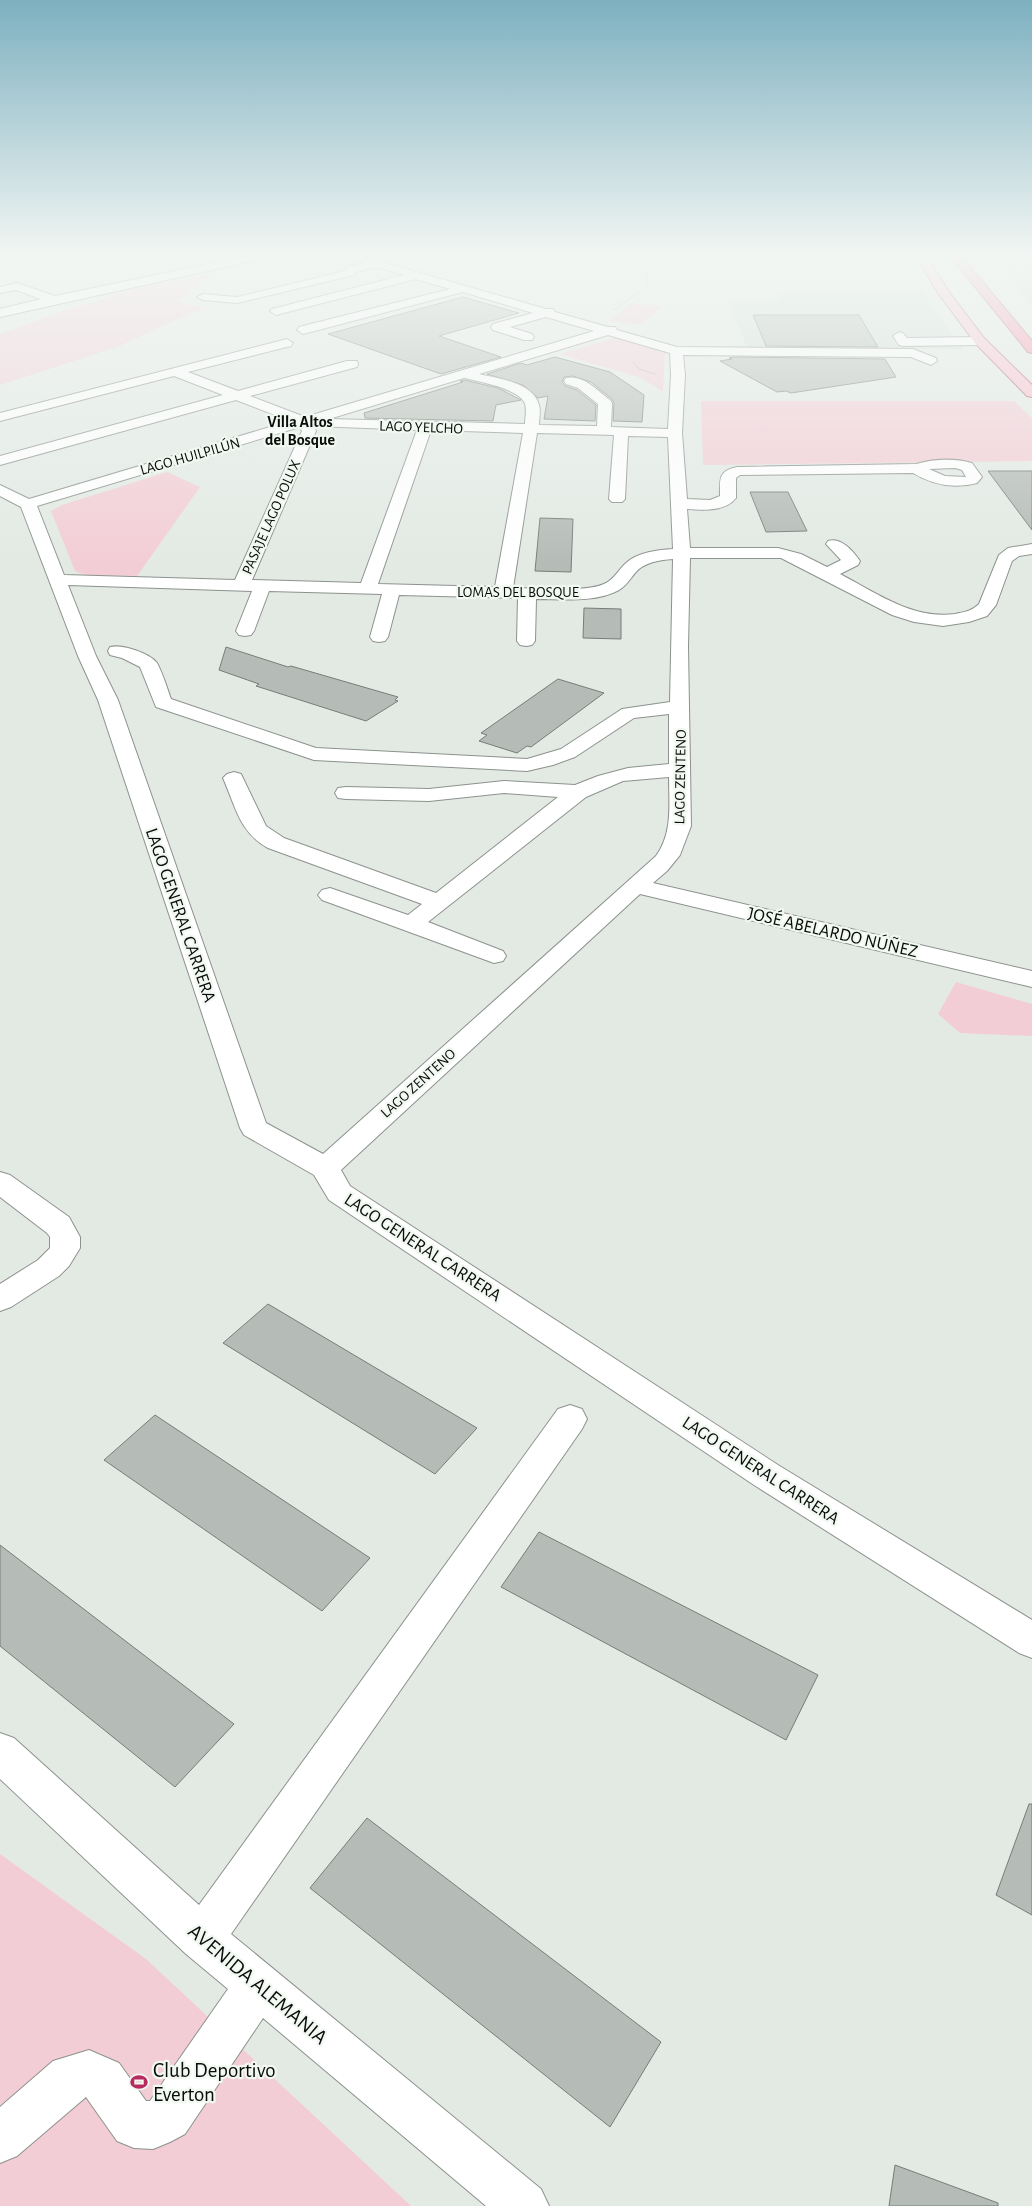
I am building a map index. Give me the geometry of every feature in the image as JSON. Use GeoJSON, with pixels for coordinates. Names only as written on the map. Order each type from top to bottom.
{"type":"FeatureCollection","features":[{"type":"Feature","properties":{"kind":"main road"},"geometry":{"type":"LineString","coordinates":[[998,359],[1032,393]]}},
{"type":"Feature","properties":{"kind":"street"},"geometry":{"type":"LineString","coordinates":[[0,417],[226,359]]}},
{"type":"Feature","properties":{"kind":"street","name":"LAGO HUILPILÚN"},"geometry":{"type":"LineString","coordinates":[[28,504],[514,359]]}},
{"type":"Feature","properties":{"kind":"street","name":"LAGO ZENTENO"},"geometry":{"type":"LineString","coordinates":[[325,1168],[635,886],[664,863],[675,847],[680,826],[679,646],[682,554],[675,433],[678,375],[677,359]]}},
{"type":"Feature","properties":{"kind":"street"},"geometry":{"type":"LineString","coordinates":[[926,359],[930,361]]}},
{"type":"Feature","properties":{"kind":"street"},"geometry":{"type":"LineString","coordinates":[[0,461],[236,394],[352,364]]}},
{"type":"Feature","properties":{"kind":"street","name":"LAGO YELCHO"},"geometry":{"type":"LineString","coordinates":[[176,372],[304,422],[675,433]]}},
{"type":"Feature","properties":{"kind":"street"},"geometry":{"type":"LineString","coordinates":[[464,374],[505,386],[527,396],[532,402],[530,429],[503,593]]}},
{"type":"Feature","properties":{"kind":"street"},"geometry":{"type":"LineString","coordinates":[[571,381],[583,385],[605,403],[604,432]]}},
{"type":"Feature","properties":{"kind":"street","name":"PASAJE LAGO POLUX"},"geometry":{"type":"LineString","coordinates":[[240,586],[309,430],[304,422]]}},
{"type":"Feature","properties":{"kind":"street"},"geometry":{"type":"LineString","coordinates":[[368,589],[425,427]]}},
{"type":"Feature","properties":{"kind":"street"},"geometry":{"type":"LineString","coordinates":[[617,499],[621,432]]}},
{"type":"Feature","properties":{"kind":"street"},"geometry":{"type":"LineString","coordinates":[[678,503],[707,504],[726,500],[728,498],[728,476],[737,471],[916,468]]}},
{"type":"Feature","properties":{"kind":"street"},"geometry":{"type":"LineString","coordinates":[[0,490],[28,504]]}},
{"type":"Feature","properties":{"kind":"street","name":"LAGO GENERAL CARRERA"},"geometry":{"type":"LineString","coordinates":[[28,504],[87,656],[108,700],[254,1128],[325,1168],[339,1193],[766,1475],[1032,1641]]}},
{"type":"Feature","properties":{"kind":"street"},"geometry":{"type":"LineString","coordinates":[[827,574],[852,561],[834,544]]}},
{"type":"Feature","properties":{"kind":"street","name":"LOMAS DEL BOSQUE"},"geometry":{"type":"LineString","coordinates":[[58,580],[558,594],[597,591],[618,582],[625,571],[633,564],[644,559],[682,554],[777,553],[800,560],[914,617],[944,621],[957,620],[981,612],[987,604],[1008,555],[1020,550],[1032,549]]}},
{"type":"Feature","properties":{"kind":"street","name":"PASAJE LAGO POLUX"},"geometry":{"type":"LineString","coordinates":[[245,631],[262,586]]}},
{"type":"Feature","properties":{"kind":"street"},"geometry":{"type":"LineString","coordinates":[[379,637],[392,590]]}},
{"type":"Feature","properties":{"kind":"street"},"geometry":{"type":"LineString","coordinates":[[526,641],[527,593]]}},
{"type":"Feature","properties":{"kind":"street"},"geometry":{"type":"LineString","coordinates":[[87,656],[114,651],[129,654],[148,664],[163,703],[314,754],[527,765],[546,762],[568,754],[629,712],[680,707]]}},
{"type":"Feature","properties":{"kind":"street"},"geometry":{"type":"LineString","coordinates":[[411,924],[578,792],[610,777],[630,772],[681,770]]}},
{"type":"Feature","properties":{"kind":"street"},"geometry":{"type":"LineString","coordinates":[[234,778],[256,829],[263,836],[276,843],[439,902]]}},
{"type":"Feature","properties":{"kind":"street"},"geometry":{"type":"LineString","coordinates":[[346,793],[429,795],[504,787],[578,792]]}},
{"type":"Feature","properties":{"kind":"street","name":"JOSÉ ABELARDO NÚÑEZ"},"geometry":{"type":"LineString","coordinates":[[635,886],[1032,979]]}},
{"type":"Feature","properties":{"kind":"street"},"geometry":{"type":"LineString","coordinates":[[330,895],[494,956]]}},
{"type":"Feature","properties":{"kind":"street"},"geometry":{"type":"LineString","coordinates":[[0,1182],[58,1225],[64,1231],[66,1238],[66,1246],[55,1264],[0,1299]]}},
{"type":"Feature","properties":{"kind":"street"},"geometry":{"type":"LineString","coordinates":[[202,1938],[570,1419]]}},
{"type":"Feature","properties":{"kind":"street","name":"AVENIDA ALEMANIA"},"geometry":{"type":"LineString","coordinates":[[0,1752],[202,1938],[524,2206]]}},
{"type":"Feature","properties":{"kind":"street"},"geometry":{"type":"LineString","coordinates":[[0,2139],[70,2078],[89,2072],[102,2080],[134,2124],[153,2125],[168,2118],[258,1985]]}},
{"type":"Feature","properties":{"kind":"path"},"geometry":{"type":"LineString","coordinates":[[632,361],[639,369],[650,374],[678,375]]}},
{"type":"Feature","properties":{"kind":"shaded area"},"geometry":{"type":"Polygon","coordinates":[[[0,359],[80,359],[0,385],[0,359]]]}},
{"type":"Feature","properties":{"kind":"shaded area"},"geometry":{"type":"Polygon","coordinates":[[[577,359],[665,359],[663,392],[642,378],[577,359]]]}},
{"type":"Feature","properties":{"kind":"shaded area"},"geometry":{"type":"Polygon","coordinates":[[[701,401],[1014,401],[1032,418],[1032,461],[703,465],[701,401]]]}},
{"type":"Feature","properties":{"kind":"shaded area"},"geometry":{"type":"Polygon","coordinates":[[[167,472],[200,487],[137,576],[86,575],[75,571],[51,511],[62,505],[167,472]]]}},
{"type":"Feature","properties":{"kind":"shaded area"},"geometry":{"type":"Polygon","coordinates":[[[956,982],[1032,1004],[1032,1036],[960,1033],[938,1014],[956,982]]]}},
{"type":"Feature","properties":{"kind":"shaded area","name":"Club Deportivo Everton"},"geometry":{"type":"Polygon","coordinates":[[[0,1854],[146,1959],[411,2206],[0,2206],[0,1854]]]}},
{"type":"Feature","properties":{"kind":"building"},"geometry":{"type":"Polygon","coordinates":[[[398,359],[494,359],[441,374],[398,359]]]}},
{"type":"Feature","properties":{"kind":"building"},"geometry":{"type":"Polygon","coordinates":[[[548,359],[562,359],[610,372],[644,395],[642,422],[613,421],[614,403],[612,399],[591,382],[573,376],[564,377],[562,382],[565,386],[577,390],[596,405],[595,421],[544,419],[548,396],[538,398],[523,385],[487,374],[521,363],[527,365],[548,359]]]}},
{"type":"Feature","properties":{"kind":"building"},"geometry":{"type":"Polygon","coordinates":[[[732,359],[885,359],[896,377],[791,393],[786,391],[777,392],[720,361],[732,359]]]}},
{"type":"Feature","properties":{"kind":"building"},"geometry":{"type":"Polygon","coordinates":[[[464,380],[498,388],[521,400],[496,405],[493,421],[365,418],[364,413],[463,382],[460,381],[464,380]]]}},
{"type":"Feature","properties":{"kind":"building"},"geometry":{"type":"Polygon","coordinates":[[[988,471],[1032,471],[1032,530],[988,471]]]}},
{"type":"Feature","properties":{"kind":"building"},"geometry":{"type":"Polygon","coordinates":[[[750,492],[788,492],[807,531],[766,532],[750,492]]]}},
{"type":"Feature","properties":{"kind":"building"},"geometry":{"type":"Polygon","coordinates":[[[540,518],[573,519],[571,572],[535,571],[540,518]]]}},
{"type":"Feature","properties":{"kind":"building"},"geometry":{"type":"Polygon","coordinates":[[[584,608],[621,609],[621,639],[583,638],[584,608]]]}},
{"type":"Feature","properties":{"kind":"building"},"geometry":{"type":"Polygon","coordinates":[[[226,647],[288,667],[291,666],[398,697],[395,700],[398,701],[366,721],[256,686],[259,684],[219,670],[226,647]]]}},
{"type":"Feature","properties":{"kind":"building"},"geometry":{"type":"Polygon","coordinates":[[[558,679],[604,693],[531,747],[527,746],[517,753],[479,741],[487,735],[481,733],[558,679]]]}},
{"type":"Feature","properties":{"kind":"building"},"geometry":{"type":"Polygon","coordinates":[[[268,1304],[477,1428],[435,1474],[223,1343],[268,1304]]]}},
{"type":"Feature","properties":{"kind":"building"},"geometry":{"type":"Polygon","coordinates":[[[155,1415],[370,1558],[322,1611],[104,1460],[155,1415]]]}},
{"type":"Feature","properties":{"kind":"building"},"geometry":{"type":"Polygon","coordinates":[[[539,1532],[818,1675],[786,1740],[501,1587],[539,1532]]]}},
{"type":"Feature","properties":{"kind":"building"},"geometry":{"type":"Polygon","coordinates":[[[0,1545],[234,1724],[175,1787],[0,1646],[0,1545]]]}},
{"type":"Feature","properties":{"kind":"building"},"geometry":{"type":"Polygon","coordinates":[[[1029,1804],[1032,1804],[1032,1915],[996,1895],[1029,1804]]]}},
{"type":"Feature","properties":{"kind":"building"},"geometry":{"type":"Polygon","coordinates":[[[367,1818],[661,2042],[610,2127],[310,1888],[367,1818]]]}},
{"type":"Feature","properties":{"kind":"building"},"geometry":{"type":"Polygon","coordinates":[[[895,2165],[998,2203],[998,2206],[889,2206],[895,2165]]]}},
{"type":"Feature","properties":{"kind":"place","name":"Club Deportivo Everton"},"geometry":{"type":"Point","coordinates":[139,2082]}},
{"type":"Feature","properties":{"kind":"district","name":"Villa Altos del Bosque"},"geometry":{"type":"Point","coordinates":[300,430]}}]}
